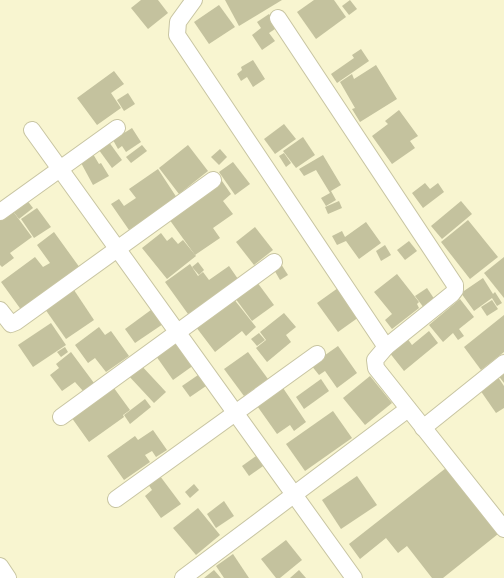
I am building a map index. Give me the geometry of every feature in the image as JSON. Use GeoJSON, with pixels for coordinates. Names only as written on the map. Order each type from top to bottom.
{"type":"FeatureCollection","features":[{"type":"Feature","properties":{"kind":"street"},"geometry":{"type":"LineString","coordinates":[[194,0],[178,22],[177,35],[386,347]]}},
{"type":"Feature","properties":{"kind":"street"},"geometry":{"type":"LineString","coordinates":[[278,18],[454,286],[455,290],[452,294],[386,347],[375,360],[376,368],[504,529]]}},
{"type":"Feature","properties":{"kind":"street"},"geometry":{"type":"LineString","coordinates":[[0,212],[117,128]]}},
{"type":"Feature","properties":{"kind":"street"},"geometry":{"type":"LineString","coordinates":[[32,130],[354,578]]}},
{"type":"Feature","properties":{"kind":"street"},"geometry":{"type":"LineString","coordinates":[[0,310],[11,324],[16,322],[213,180]]}},
{"type":"Feature","properties":{"kind":"street"},"geometry":{"type":"LineString","coordinates":[[61,417],[274,262]]}},
{"type":"Feature","properties":{"kind":"street"},"geometry":{"type":"LineString","coordinates":[[116,499],[317,354]]}},
{"type":"Feature","properties":{"kind":"street"},"geometry":{"type":"LineString","coordinates":[[423,428],[504,363]]}},
{"type":"Feature","properties":{"kind":"street"},"geometry":{"type":"LineString","coordinates":[[183,578],[408,409]]}},
{"type":"Feature","properties":{"kind":"street"},"geometry":{"type":"LineString","coordinates":[[0,566],[8,578]]}},
{"type":"Feature","properties":{"kind":"building"},"geometry":{"type":"Polygon","coordinates":[[[141,0],[158,0],[168,13],[148,29],[131,8],[141,0]]]}},
{"type":"Feature","properties":{"kind":"building"},"geometry":{"type":"Polygon","coordinates":[[[225,0],[282,0],[239,26],[225,0]]]}},
{"type":"Feature","properties":{"kind":"building"},"geometry":{"type":"Polygon","coordinates":[[[314,0],[334,0],[346,17],[316,39],[297,12],[314,0]]]}},
{"type":"Feature","properties":{"kind":"building"},"geometry":{"type":"Polygon","coordinates":[[[350,0],[357,9],[349,15],[342,6],[350,0]]]}},
{"type":"Feature","properties":{"kind":"building"},"geometry":{"type":"Polygon","coordinates":[[[219,5],[235,27],[209,44],[194,22],[219,5]]]}},
{"type":"Feature","properties":{"kind":"building"},"geometry":{"type":"Polygon","coordinates":[[[269,14],[278,27],[269,33],[275,41],[262,50],[252,35],[261,28],[257,22],[269,14]]]}},
{"type":"Feature","properties":{"kind":"building"},"geometry":{"type":"Polygon","coordinates":[[[361,49],[369,61],[337,83],[331,74],[354,58],[352,55],[361,49]]]}},
{"type":"Feature","properties":{"kind":"building"},"geometry":{"type":"Polygon","coordinates":[[[253,60],[265,79],[253,87],[247,77],[241,81],[237,74],[242,70],[241,67],[253,60]]]}},
{"type":"Feature","properties":{"kind":"building"},"geometry":{"type":"Polygon","coordinates":[[[376,65],[397,99],[360,122],[352,109],[355,108],[340,82],[352,74],[354,79],[376,65]]]}},
{"type":"Feature","properties":{"kind":"building"},"geometry":{"type":"Polygon","coordinates":[[[114,71],[124,84],[111,93],[121,108],[97,125],[77,98],[114,71]]]}},
{"type":"Feature","properties":{"kind":"building"},"geometry":{"type":"Polygon","coordinates":[[[128,93],[135,104],[124,111],[117,100],[128,93]]]}},
{"type":"Feature","properties":{"kind":"building"},"geometry":{"type":"Polygon","coordinates":[[[399,110],[418,136],[410,141],[415,148],[392,164],[372,136],[388,124],[385,121],[399,110]]]}},
{"type":"Feature","properties":{"kind":"building"},"geometry":{"type":"Polygon","coordinates":[[[284,124],[296,139],[275,154],[264,139],[284,124]]]}},
{"type":"Feature","properties":{"kind":"building"},"geometry":{"type":"Polygon","coordinates":[[[132,128],[141,142],[126,152],[122,146],[118,149],[113,140],[132,128]]]}},
{"type":"Feature","properties":{"kind":"building"},"geometry":{"type":"Polygon","coordinates":[[[303,137],[315,155],[296,168],[283,151],[303,137]]]}},
{"type":"Feature","properties":{"kind":"building"},"geometry":{"type":"Polygon","coordinates":[[[106,138],[122,160],[112,168],[96,146],[106,138]]]}},
{"type":"Feature","properties":{"kind":"building"},"geometry":{"type":"Polygon","coordinates":[[[142,145],[147,151],[131,163],[126,157],[142,145]]]}},
{"type":"Feature","properties":{"kind":"building"},"geometry":{"type":"Polygon","coordinates":[[[188,145],[208,171],[179,194],[159,168],[188,145]]]}},
{"type":"Feature","properties":{"kind":"building"},"geometry":{"type":"Polygon","coordinates":[[[220,149],[227,157],[219,165],[211,157],[220,149]]]}},
{"type":"Feature","properties":{"kind":"building"},"geometry":{"type":"Polygon","coordinates":[[[284,153],[291,163],[286,167],[279,156],[284,153]]]}},
{"type":"Feature","properties":{"kind":"building"},"geometry":{"type":"Polygon","coordinates":[[[93,154],[109,176],[93,185],[80,161],[93,154]]]}},
{"type":"Feature","properties":{"kind":"building"},"geometry":{"type":"Polygon","coordinates":[[[323,155],[341,185],[331,191],[336,200],[326,206],[321,198],[330,193],[316,170],[304,176],[299,169],[323,155]]]}},
{"type":"Feature","properties":{"kind":"building"},"geometry":{"type":"Polygon","coordinates":[[[233,162],[250,184],[235,195],[219,172],[233,162]]]}},
{"type":"Feature","properties":{"kind":"building"},"geometry":{"type":"Polygon","coordinates":[[[158,169],[177,198],[129,230],[111,204],[119,199],[124,206],[136,198],[129,189],[158,169]]]}},
{"type":"Feature","properties":{"kind":"building"},"geometry":{"type":"Polygon","coordinates":[[[222,181],[231,194],[223,201],[233,214],[213,228],[220,238],[195,255],[169,219],[222,181]]]}},
{"type":"Feature","properties":{"kind":"building"},"geometry":{"type":"Polygon","coordinates":[[[425,183],[430,189],[438,183],[444,192],[423,208],[412,193],[425,183]]]}},
{"type":"Feature","properties":{"kind":"building"},"geometry":{"type":"Polygon","coordinates":[[[26,199],[33,208],[19,219],[12,210],[26,199]]]}},
{"type":"Feature","properties":{"kind":"building"},"geometry":{"type":"Polygon","coordinates":[[[339,201],[342,208],[328,214],[325,207],[339,201]]]}},
{"type":"Feature","properties":{"kind":"building"},"geometry":{"type":"Polygon","coordinates":[[[461,201],[472,214],[442,239],[431,226],[461,201]]]}},
{"type":"Feature","properties":{"kind":"building"},"geometry":{"type":"Polygon","coordinates":[[[37,208],[51,227],[34,238],[21,219],[37,208]]]}},
{"type":"Feature","properties":{"kind":"building"},"geometry":{"type":"Polygon","coordinates":[[[12,210],[32,237],[10,253],[14,258],[2,267],[0,265],[0,218],[12,210]]]}},
{"type":"Feature","properties":{"kind":"building"},"geometry":{"type":"Polygon","coordinates":[[[468,220],[498,257],[470,279],[441,242],[468,220]]]}},
{"type":"Feature","properties":{"kind":"building"},"geometry":{"type":"Polygon","coordinates":[[[366,222],[381,243],[359,259],[346,241],[337,245],[332,236],[342,231],[345,237],[366,222]]]}},
{"type":"Feature","properties":{"kind":"building"},"geometry":{"type":"Polygon","coordinates":[[[255,227],[273,250],[254,265],[236,242],[255,227]]]}},
{"type":"Feature","properties":{"kind":"building"},"geometry":{"type":"Polygon","coordinates":[[[54,232],[80,268],[22,311],[1,282],[35,257],[43,267],[50,263],[37,245],[54,232]]]}},
{"type":"Feature","properties":{"kind":"building"},"geometry":{"type":"Polygon","coordinates":[[[161,233],[167,241],[172,237],[178,244],[183,240],[196,256],[167,279],[142,248],[161,233]]]}},
{"type":"Feature","properties":{"kind":"building"},"geometry":{"type":"Polygon","coordinates":[[[409,241],[417,251],[405,260],[397,250],[409,241]]]}},
{"type":"Feature","properties":{"kind":"building"},"geometry":{"type":"Polygon","coordinates":[[[385,245],[391,255],[381,261],[376,251],[385,245]]]}},
{"type":"Feature","properties":{"kind":"building"},"geometry":{"type":"Polygon","coordinates":[[[504,257],[504,298],[484,273],[504,257]]]}},
{"type":"Feature","properties":{"kind":"building"},"geometry":{"type":"Polygon","coordinates":[[[198,262],[204,270],[199,275],[192,267],[198,262]]]}},
{"type":"Feature","properties":{"kind":"building"},"geometry":{"type":"Polygon","coordinates":[[[190,264],[198,276],[203,272],[209,280],[229,266],[238,279],[188,314],[165,282],[190,264]]]}},
{"type":"Feature","properties":{"kind":"building"},"geometry":{"type":"Polygon","coordinates":[[[281,264],[288,275],[280,280],[273,268],[281,264]]]}},
{"type":"Feature","properties":{"kind":"building"},"geometry":{"type":"Polygon","coordinates":[[[397,274],[419,302],[417,304],[419,308],[392,329],[385,320],[392,314],[374,292],[397,274]]]}},
{"type":"Feature","properties":{"kind":"building"},"geometry":{"type":"Polygon","coordinates":[[[483,278],[493,294],[495,292],[502,303],[497,306],[492,298],[474,311],[461,293],[483,278]]]}},
{"type":"Feature","properties":{"kind":"building"},"geometry":{"type":"Polygon","coordinates":[[[257,282],[274,305],[252,321],[235,298],[257,282]]]}},
{"type":"Feature","properties":{"kind":"building"},"geometry":{"type":"Polygon","coordinates":[[[338,288],[359,317],[338,332],[317,303],[338,288]]]}},
{"type":"Feature","properties":{"kind":"building"},"geometry":{"type":"Polygon","coordinates":[[[427,288],[435,300],[424,308],[415,296],[427,288]]]}},
{"type":"Feature","properties":{"kind":"building"},"geometry":{"type":"Polygon","coordinates":[[[74,290],[94,320],[66,339],[45,309],[74,290]]]}},
{"type":"Feature","properties":{"kind":"building"},"geometry":{"type":"Polygon","coordinates":[[[233,298],[256,327],[246,336],[242,331],[215,352],[196,327],[233,298]]]}},
{"type":"Feature","properties":{"kind":"building"},"geometry":{"type":"Polygon","coordinates":[[[460,299],[474,317],[459,329],[464,336],[458,340],[453,333],[443,342],[429,325],[460,299]]]}},
{"type":"Feature","properties":{"kind":"building"},"geometry":{"type":"Polygon","coordinates":[[[492,300],[498,309],[487,316],[481,307],[492,300]]]}},
{"type":"Feature","properties":{"kind":"building"},"geometry":{"type":"Polygon","coordinates":[[[155,307],[166,322],[135,343],[125,329],[155,307]]]}},
{"type":"Feature","properties":{"kind":"building"},"geometry":{"type":"Polygon","coordinates":[[[284,313],[296,327],[286,335],[291,342],[267,362],[256,348],[266,340],[260,332],[284,313]]]}},
{"type":"Feature","properties":{"kind":"building"},"geometry":{"type":"Polygon","coordinates":[[[504,315],[504,352],[481,370],[464,347],[504,315]]]}},
{"type":"Feature","properties":{"kind":"building"},"geometry":{"type":"Polygon","coordinates":[[[51,323],[66,345],[33,367],[18,345],[51,323]]]}},
{"type":"Feature","properties":{"kind":"building"},"geometry":{"type":"Polygon","coordinates":[[[99,327],[105,335],[111,331],[129,356],[106,372],[95,358],[88,363],[75,345],[99,327]]]}},
{"type":"Feature","properties":{"kind":"building"},"geometry":{"type":"Polygon","coordinates":[[[429,331],[438,343],[404,371],[389,352],[407,338],[412,345],[429,331]]]}},
{"type":"Feature","properties":{"kind":"building"},"geometry":{"type":"Polygon","coordinates":[[[259,333],[265,340],[257,346],[251,339],[259,333]]]}},
{"type":"Feature","properties":{"kind":"building"},"geometry":{"type":"Polygon","coordinates":[[[177,341],[194,365],[173,380],[156,356],[177,341]]]}},
{"type":"Feature","properties":{"kind":"building"},"geometry":{"type":"Polygon","coordinates":[[[338,346],[357,373],[337,388],[325,371],[319,375],[311,365],[338,346]]]}},
{"type":"Feature","properties":{"kind":"building"},"geometry":{"type":"Polygon","coordinates":[[[65,347],[68,352],[61,357],[57,352],[65,347]]]}},
{"type":"Feature","properties":{"kind":"building"},"geometry":{"type":"Polygon","coordinates":[[[71,352],[94,383],[83,391],[75,382],[62,391],[50,375],[59,368],[56,364],[71,352]]]}},
{"type":"Feature","properties":{"kind":"building"},"geometry":{"type":"Polygon","coordinates":[[[248,352],[268,379],[244,396],[224,369],[248,352]]]}},
{"type":"Feature","properties":{"kind":"building"},"geometry":{"type":"Polygon","coordinates":[[[139,363],[166,392],[154,403],[127,374],[139,363]]]}},
{"type":"Feature","properties":{"kind":"building"},"geometry":{"type":"Polygon","coordinates":[[[504,369],[504,383],[497,374],[504,369]]]}},
{"type":"Feature","properties":{"kind":"building"},"geometry":{"type":"Polygon","coordinates":[[[201,373],[209,384],[190,397],[182,386],[201,373]]]}},
{"type":"Feature","properties":{"kind":"building"},"geometry":{"type":"Polygon","coordinates":[[[370,376],[392,403],[365,425],[343,398],[370,376]]]}},
{"type":"Feature","properties":{"kind":"building"},"geometry":{"type":"Polygon","coordinates":[[[498,377],[504,386],[504,408],[496,413],[480,390],[498,377]]]}},
{"type":"Feature","properties":{"kind":"building"},"geometry":{"type":"Polygon","coordinates":[[[321,379],[329,391],[304,409],[296,397],[321,379]]]}},
{"type":"Feature","properties":{"kind":"building"},"geometry":{"type":"Polygon","coordinates":[[[111,384],[130,410],[123,415],[124,417],[89,442],[69,414],[111,384]]]}},
{"type":"Feature","properties":{"kind":"building"},"geometry":{"type":"Polygon","coordinates":[[[281,385],[306,422],[294,431],[290,425],[277,434],[255,403],[281,385]]]}},
{"type":"Feature","properties":{"kind":"building"},"geometry":{"type":"Polygon","coordinates":[[[145,399],[151,407],[130,424],[124,415],[145,399]]]}},
{"type":"Feature","properties":{"kind":"building"},"geometry":{"type":"Polygon","coordinates":[[[333,411],[352,438],[305,471],[286,444],[333,411]]]}},
{"type":"Feature","properties":{"kind":"building"},"geometry":{"type":"Polygon","coordinates":[[[153,430],[167,450],[156,457],[152,451],[145,455],[150,462],[124,480],[107,456],[135,436],[138,440],[153,430]]]}},
{"type":"Feature","properties":{"kind":"building"},"geometry":{"type":"Polygon","coordinates":[[[259,454],[266,464],[249,476],[242,466],[259,454]]]}},
{"type":"Feature","properties":{"kind":"building"},"geometry":{"type":"Polygon","coordinates":[[[446,468],[498,534],[443,578],[432,578],[407,546],[398,553],[386,538],[360,559],[349,544],[446,468]]]}},
{"type":"Feature","properties":{"kind":"building"},"geometry":{"type":"Polygon","coordinates":[[[160,476],[181,504],[161,518],[145,496],[152,490],[148,484],[160,476]]]}},
{"type":"Feature","properties":{"kind":"building"},"geometry":{"type":"Polygon","coordinates":[[[357,476],[377,505],[341,529],[322,500],[357,476]]]}},
{"type":"Feature","properties":{"kind":"building"},"geometry":{"type":"Polygon","coordinates":[[[194,484],[199,490],[190,498],[185,492],[194,484]]]}},
{"type":"Feature","properties":{"kind":"building"},"geometry":{"type":"Polygon","coordinates":[[[224,501],[234,516],[216,528],[207,514],[224,501]]]}},
{"type":"Feature","properties":{"kind":"building"},"geometry":{"type":"Polygon","coordinates":[[[198,508],[220,535],[196,555],[173,528],[198,508]]]}},
{"type":"Feature","properties":{"kind":"building"},"geometry":{"type":"Polygon","coordinates":[[[286,540],[302,560],[280,578],[276,578],[261,559],[286,540]]]}},
{"type":"Feature","properties":{"kind":"building"},"geometry":{"type":"Polygon","coordinates":[[[233,554],[249,578],[224,578],[216,566],[233,554]]]}},
{"type":"Feature","properties":{"kind":"building"},"geometry":{"type":"Polygon","coordinates":[[[214,570],[221,578],[204,578],[214,570]]]}},
{"type":"Feature","properties":{"kind":"building"},"geometry":{"type":"Polygon","coordinates":[[[299,570],[306,578],[290,578],[299,570]]]}}]}
